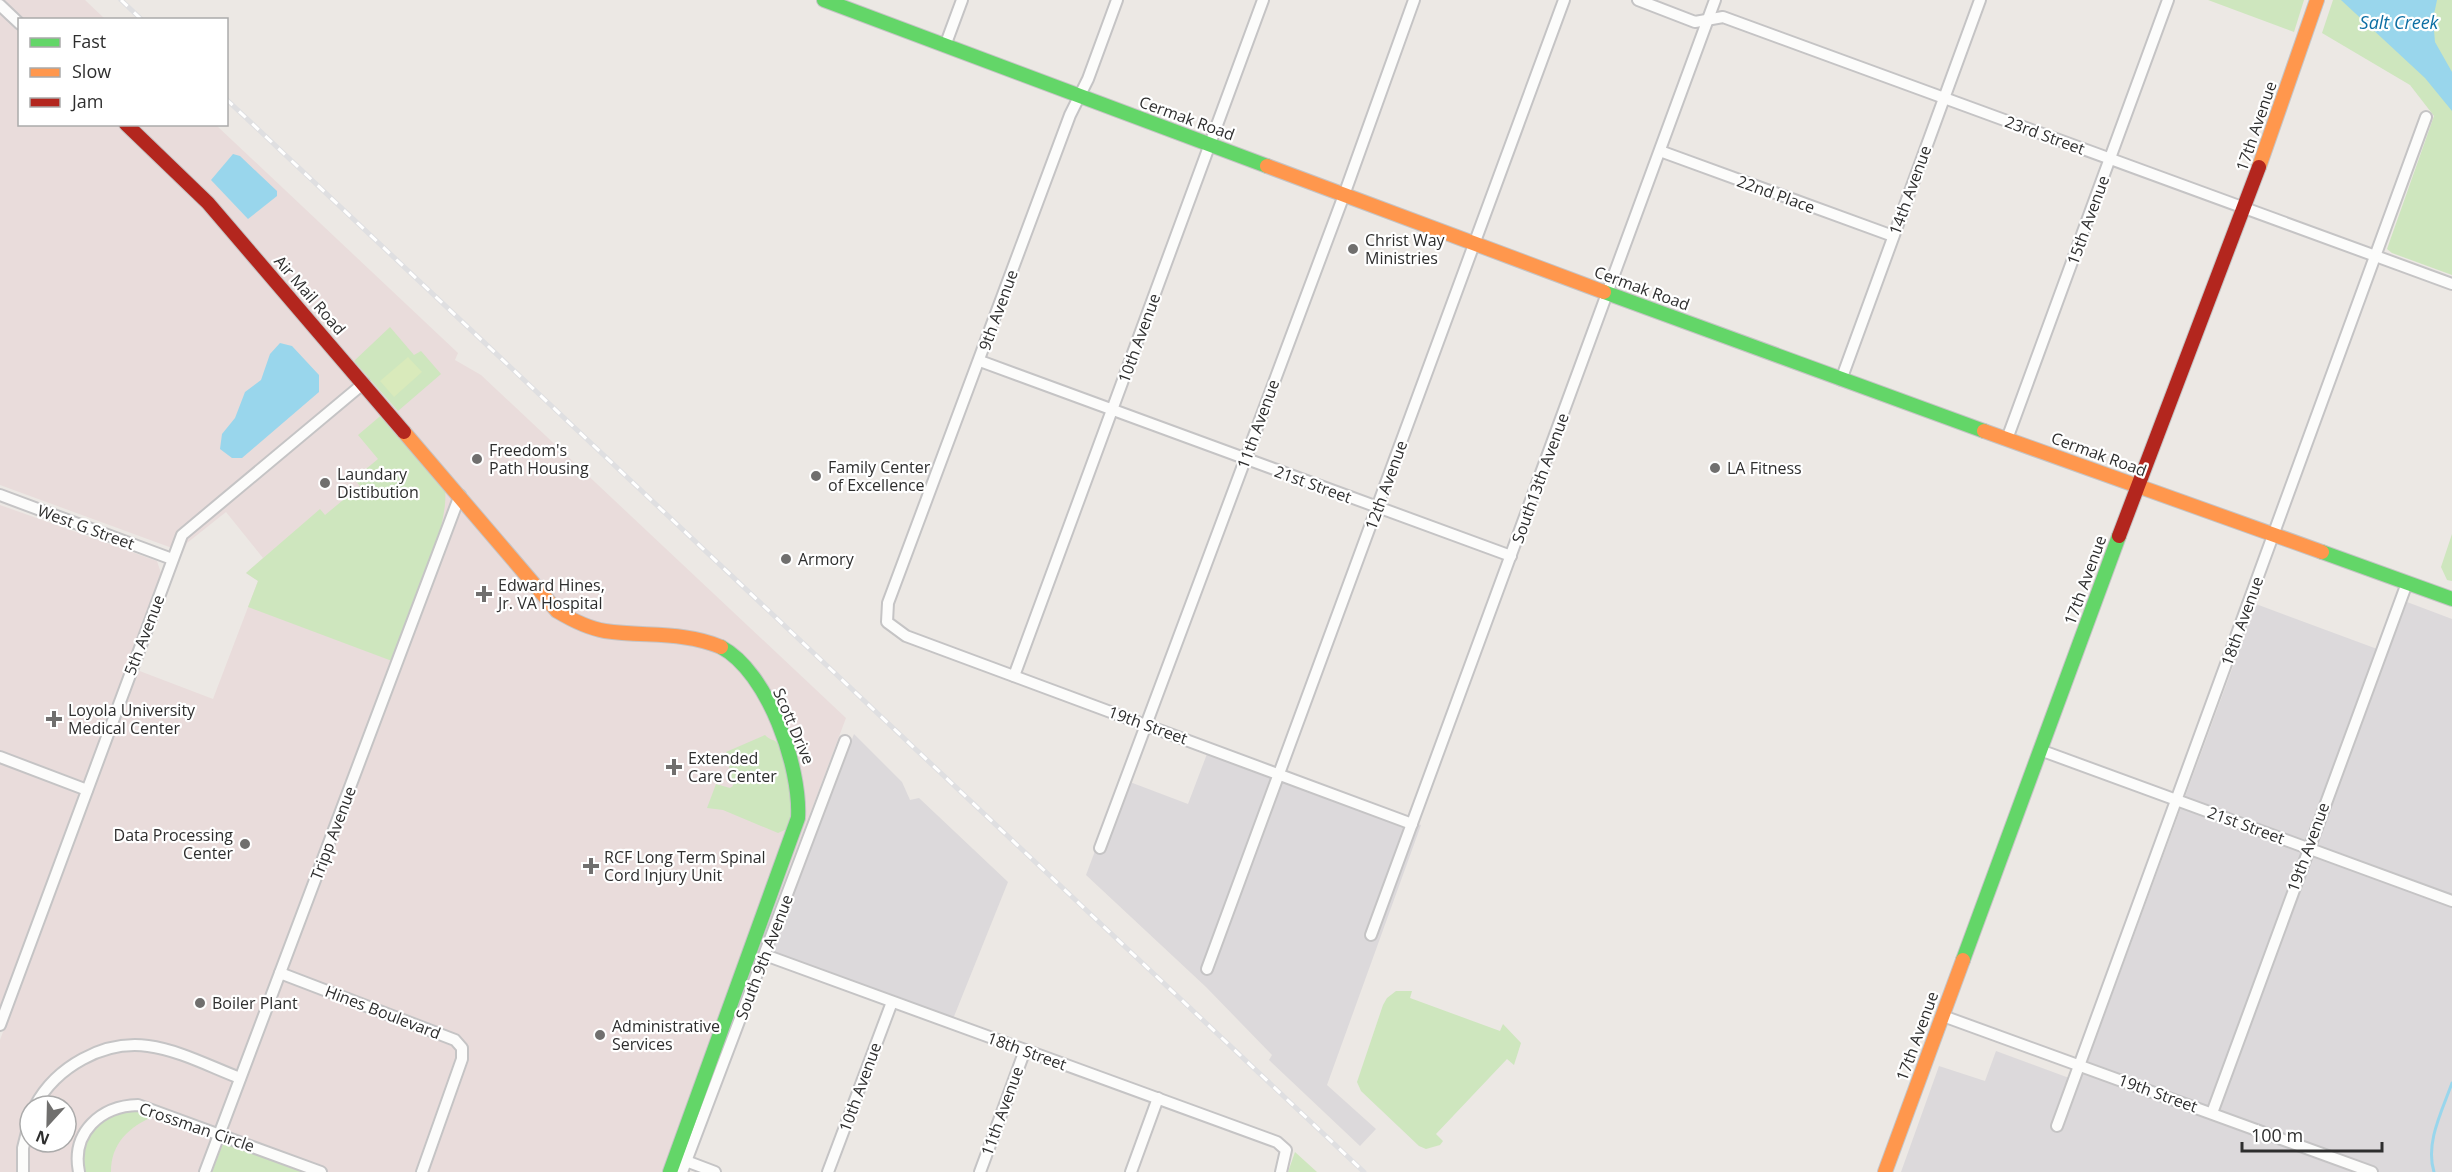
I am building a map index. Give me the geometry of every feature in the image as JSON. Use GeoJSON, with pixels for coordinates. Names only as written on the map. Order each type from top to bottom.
{"type":"FeatureCollection","features":[{"type":"Feature","properties":{"kind":"street","name":"Cermak Road"},"geometry":{"type":"LineString","coordinates":[[824,0],[1841,380],[2452,599]]}},
{"type":"Feature","properties":{"kind":"street"},"geometry":{"type":"LineString","coordinates":[[945,46],[962,0]]}},
{"type":"Feature","properties":{"kind":"street","name":"9th Avenue"},"geometry":{"type":"LineString","coordinates":[[887,622],[888,603],[1117,0]]}},
{"type":"Feature","properties":{"kind":"street","name":"10th Avenue"},"geometry":{"type":"LineString","coordinates":[[1014,676],[1263,0]]}},
{"type":"Feature","properties":{"kind":"street","name":"11th Avenue"},"geometry":{"type":"LineString","coordinates":[[1100,848],[1344,195],[1414,0]]}},
{"type":"Feature","properties":{"kind":"street","name":"12th Avenue"},"geometry":{"type":"LineString","coordinates":[[1207,969],[1564,0]]}},
{"type":"Feature","properties":{"kind":"street","name":"23rd Street"},"geometry":{"type":"LineString","coordinates":[[1638,0],[1695,22],[1723,16],[2452,284]]}},
{"type":"Feature","properties":{"kind":"street","name":"South13th Avenue"},"geometry":{"type":"LineString","coordinates":[[1371,935],[1609,294],[1715,0]]}},
{"type":"Feature","properties":{"kind":"street","name":"14th Avenue"},"geometry":{"type":"LineString","coordinates":[[1841,380],[1980,0]]}},
{"type":"Feature","properties":{"kind":"street","name":"15th Avenue"},"geometry":{"type":"LineString","coordinates":[[2007,439],[2168,0]]}},
{"type":"Feature","properties":{"kind":"street","name":"17th Avenue"},"geometry":{"type":"LineString","coordinates":[[1885,1172],[2138,485],[2245,207],[2317,0]]}},
{"type":"Feature","properties":{"kind":"street"},"geometry":{"type":"LineString","coordinates":[[0,5],[18,22]]}},
{"type":"Feature","properties":{"kind":"street","name":"18th Avenue"},"geometry":{"type":"LineString","coordinates":[[2058,1126],[2426,117]]}},
{"type":"Feature","properties":{"kind":"street","name":"Air Mail Road"},"geometry":{"type":"LineString","coordinates":[[128,126],[208,203],[460,495]]}},
{"type":"Feature","properties":{"kind":"street","name":"22nd Place"},"geometry":{"type":"LineString","coordinates":[[1660,151],[1893,236]]}},
{"type":"Feature","properties":{"kind":"street","name":"21st Street"},"geometry":{"type":"LineString","coordinates":[[980,361],[1511,556]]}},
{"type":"Feature","properties":{"kind":"street","name":"5th Avenue"},"geometry":{"type":"LineString","coordinates":[[0,1025],[182,535],[364,382]]}},
{"type":"Feature","properties":{"kind":"street","name":"West G Street"},"geometry":{"type":"LineString","coordinates":[[0,495],[172,559]]}},
{"type":"Feature","properties":{"kind":"street","name":"Tripp Avenue"},"geometry":{"type":"LineString","coordinates":[[205,1172],[460,495]]}},
{"type":"Feature","properties":{"kind":"street","name":"Scott Drive"},"geometry":{"type":"LineString","coordinates":[[460,495],[546,600],[566,617],[607,633],[672,633],[696,636],[709,640],[736,657],[758,684],[794,763],[800,800],[794,834],[670,1172]]}},
{"type":"Feature","properties":{"kind":"street","name":"19th Avenue"},"geometry":{"type":"LineString","coordinates":[[2212,1113],[2407,583]]}},
{"type":"Feature","properties":{"kind":"street","name":"19th Street"},"geometry":{"type":"LineString","coordinates":[[887,622],[906,636],[1412,824]]}},
{"type":"Feature","properties":{"kind":"street","name":"South 9th Avenue"},"geometry":{"type":"LineString","coordinates":[[684,1167],[845,741]]}},
{"type":"Feature","properties":{"kind":"street","name":"21st Street"},"geometry":{"type":"LineString","coordinates":[[2040,750],[2452,901]]}},
{"type":"Feature","properties":{"kind":"street"},"geometry":{"type":"LineString","coordinates":[[0,757],[87,790]]}},
{"type":"Feature","properties":{"kind":"street","name":"18th Street"},"geometry":{"type":"LineString","coordinates":[[765,955],[1277,1142],[1286,1150],[1281,1172]]}},
{"type":"Feature","properties":{"kind":"street","name":"Hines Boulevard"},"geometry":{"type":"LineString","coordinates":[[280,973],[454,1040],[462,1048],[461,1064],[422,1172]]}},
{"type":"Feature","properties":{"kind":"street","name":"10th Avenue"},"geometry":{"type":"LineString","coordinates":[[828,1172],[892,1002]]}},
{"type":"Feature","properties":{"kind":"street","name":"19th Street"},"geometry":{"type":"LineString","coordinates":[[1943,1016],[2372,1172]]}},
{"type":"Feature","properties":{"kind":"street"},"geometry":{"type":"LineString","coordinates":[[44,1094],[66,1070],[94,1053],[112,1047],[148,1046],[240,1078]]}},
{"type":"Feature","properties":{"kind":"street","name":"11th Avenue"},"geometry":{"type":"LineString","coordinates":[[980,1172],[1025,1050]]}},
{"type":"Feature","properties":{"kind":"street"},"geometry":{"type":"LineString","coordinates":[[1131,1172],[1158,1098]]}},
{"type":"Feature","properties":{"kind":"street","name":"Crossman Circle"},"geometry":{"type":"LineString","coordinates":[[79,1172],[78,1153],[85,1131],[101,1115],[117,1106],[138,1105],[150,1107],[321,1172]]}},
{"type":"Feature","properties":{"kind":"street"},"geometry":{"type":"LineString","coordinates":[[23,1154],[23,1172]]}},
{"type":"Feature","properties":{"kind":"street"},"geometry":{"type":"LineString","coordinates":[[684,1167],[715,1172]]}},
{"type":"Feature","properties":{"kind":"shaded area","name":"Edward Hines, Jr. VA Hospital"},"geometry":{"type":"Polygon","coordinates":[[[0,0],[85,0],[104,18],[18,18],[18,126],[217,126],[458,353],[455,360],[481,375],[846,718],[675,1172],[0,1172],[0,1040],[137,670],[213,699],[258,581],[246,573],[263,558],[226,512],[187,543],[183,552],[0,485],[0,0]]]}},
{"type":"Feature","properties":{"kind":"shaded area","name":"Loyola University Medical Center"},"geometry":{"type":"Polygon","coordinates":[[[0,505],[157,561],[161,573],[0,1013],[0,505]]]}},
{"type":"Feature","properties":{"kind":"shaded area"},"geometry":{"type":"Polygon","coordinates":[[[2407,602],[2452,619],[2452,1172],[1901,1172],[1939,1066],[1985,1081],[1996,1051],[2080,1082],[2256,604],[2388,653],[2407,602]]]}},
{"type":"Feature","properties":{"kind":"shaded area"},"geometry":{"type":"Polygon","coordinates":[[[854,734],[902,782],[910,800],[919,798],[1008,882],[953,1019],[771,952],[854,734]]]}},
{"type":"Feature","properties":{"kind":"shaded area"},"geometry":{"type":"Polygon","coordinates":[[[1210,746],[1421,825],[1327,1085],[1376,1129],[1360,1146],[1269,1060],[1272,1055],[1206,987],[1086,875],[1122,779],[1188,804],[1210,746]]]}},
{"type":"Feature","properties":{"kind":"green space"},"geometry":{"type":"Polygon","coordinates":[[[2208,0],[2304,0],[2294,32],[2208,0]]]}},
{"type":"Feature","properties":{"kind":"green space"},"geometry":{"type":"Polygon","coordinates":[[[2333,0],[2452,0],[2452,275],[2392,253],[2387,249],[2434,116],[2410,85],[2322,33],[2333,0]]]}},
{"type":"Feature","properties":{"kind":"green space"},"geometry":{"type":"Polygon","coordinates":[[[390,327],[414,355],[421,351],[441,374],[398,411],[354,361],[390,327]]]}},
{"type":"Feature","properties":{"kind":"green space"},"geometry":{"type":"Polygon","coordinates":[[[408,357],[422,372],[394,397],[380,381],[408,357]]]}},
{"type":"Feature","properties":{"kind":"green space"},"geometry":{"type":"Polygon","coordinates":[[[385,412],[445,488],[445,506],[435,550],[392,661],[248,607],[258,581],[246,573],[320,509],[325,515],[360,486],[354,479],[378,459],[358,435],[385,412]]]}},
{"type":"Feature","properties":{"kind":"green space"},"geometry":{"type":"Polygon","coordinates":[[[2452,534],[2452,581],[2447,580],[2441,567],[2452,534]]]}},
{"type":"Feature","properties":{"kind":"green space"},"geometry":{"type":"Polygon","coordinates":[[[765,735],[779,745],[784,754],[792,786],[790,819],[787,829],[778,833],[723,810],[707,808],[716,784],[730,788],[733,786],[726,752],[765,735]]]}},
{"type":"Feature","properties":{"kind":"green space"},"geometry":{"type":"Polygon","coordinates":[[[1396,991],[1412,991],[1410,998],[1500,1031],[1503,1024],[1521,1043],[1514,1065],[1507,1059],[1436,1134],[1443,1141],[1440,1145],[1426,1149],[1419,1146],[1361,1091],[1357,1082],[1383,1005],[1387,998],[1396,991]]]}},
{"type":"Feature","properties":{"kind":"green space"},"geometry":{"type":"Polygon","coordinates":[[[135,1110],[151,1112],[154,1116],[137,1125],[123,1137],[114,1153],[111,1172],[82,1172],[85,1148],[95,1129],[112,1116],[135,1110]]]}},
{"type":"Feature","properties":{"kind":"green space"},"geometry":{"type":"Polygon","coordinates":[[[227,1141],[313,1172],[212,1172],[222,1146],[227,1141]]]}},
{"type":"Feature","properties":{"kind":"green space"},"geometry":{"type":"Polygon","coordinates":[[[1295,1152],[1317,1172],[1288,1172],[1295,1152]]]}},
{"type":"Feature","properties":{"kind":"water","name":"Salt Creek"},"geometry":{"type":"Polygon","coordinates":[[[2341,0],[2437,0],[2433,19],[2435,42],[2452,72],[2452,111],[2425,78],[2341,0]]]}},
{"type":"Feature","properties":{"kind":"water"},"geometry":{"type":"Polygon","coordinates":[[[233,154],[240,156],[277,191],[277,196],[248,219],[211,180],[233,154]]]}},
{"type":"Feature","properties":{"kind":"water"},"geometry":{"type":"Polygon","coordinates":[[[280,343],[292,346],[319,375],[319,392],[242,458],[232,458],[220,449],[222,434],[235,418],[245,392],[261,380],[270,354],[280,343]]]}},
{"type":"Feature","properties":{"kind":"waterway"},"geometry":{"type":"LineString","coordinates":[[2434,1172],[2433,1138],[2452,1083]]}},
{"type":"Feature","properties":{"kind":"railway"},"geometry":{"type":"LineString","coordinates":[[121,0],[140,18]]}},
{"type":"Feature","properties":{"kind":"railway"},"geometry":{"type":"LineString","coordinates":[[228,101],[1364,1172]]}},
{"type":"Feature","properties":{"kind":"traffic: fast"},"geometry":{"type":"LineString","coordinates":[[824,0],[1267,166]]}},
{"type":"Feature","properties":{"kind":"traffic: fast"},"geometry":{"type":"LineString","coordinates":[[1604,292],[1984,431]]}},
{"type":"Feature","properties":{"kind":"traffic: fast"},"geometry":{"type":"LineString","coordinates":[[1963,960],[2119,536]]}},
{"type":"Feature","properties":{"kind":"traffic: fast"},"geometry":{"type":"LineString","coordinates":[[2322,552],[2452,599]]}},
{"type":"Feature","properties":{"kind":"traffic: fast"},"geometry":{"type":"LineString","coordinates":[[670,1172],[798,818],[794,773],[778,723],[753,677],[738,659],[721,647]]}},
{"type":"Feature","properties":{"kind":"traffic: slow"},"geometry":{"type":"LineString","coordinates":[[2259,167],[2317,0]]}},
{"type":"Feature","properties":{"kind":"traffic: slow"},"geometry":{"type":"LineString","coordinates":[[1267,166],[1604,292]]}},
{"type":"Feature","properties":{"kind":"traffic: slow"},"geometry":{"type":"LineString","coordinates":[[1984,431],[2322,552]]}},
{"type":"Feature","properties":{"kind":"traffic: slow"},"geometry":{"type":"LineString","coordinates":[[404,432],[557,611],[598,630],[678,636],[721,647]]}},
{"type":"Feature","properties":{"kind":"traffic: slow"},"geometry":{"type":"LineString","coordinates":[[1885,1172],[1963,960]]}},
{"type":"Feature","properties":{"kind":"traffic: jam"},"geometry":{"type":"LineString","coordinates":[[128,126],[208,203],[404,432]]}},
{"type":"Feature","properties":{"kind":"traffic: jam"},"geometry":{"type":"LineString","coordinates":[[2119,536],[2259,167]]}},
{"type":"Feature","properties":{"kind":"place","name":"Christ Way Ministries"},"geometry":{"type":"Point","coordinates":[1353,249]}},
{"type":"Feature","properties":{"kind":"place","name":"Freedom's Path Housing"},"geometry":{"type":"Point","coordinates":[477,459]}},
{"type":"Feature","properties":{"kind":"place","name":"LA Fitness"},"geometry":{"type":"Point","coordinates":[1715,468]}},
{"type":"Feature","properties":{"kind":"place","name":"Family Center of Excellence"},"geometry":{"type":"Point","coordinates":[816,476]}},
{"type":"Feature","properties":{"kind":"place","name":"Laundary Distibution"},"geometry":{"type":"Point","coordinates":[325,483]}},
{"type":"Feature","properties":{"kind":"place","name":"Armory"},"geometry":{"type":"Point","coordinates":[786,559]}},
{"type":"Feature","properties":{"kind":"place","name":"Edward Hines, Jr. VA Hospital"},"geometry":{"type":"Point","coordinates":[484,594]}},
{"type":"Feature","properties":{"kind":"place","name":"Loyola University Medical Center"},"geometry":{"type":"Point","coordinates":[54,719]}},
{"type":"Feature","properties":{"kind":"place","name":"Extended Care Center"},"geometry":{"type":"Point","coordinates":[674,767]}},
{"type":"Feature","properties":{"kind":"place","name":"Data Processing Center"},"geometry":{"type":"Point","coordinates":[245,844]}},
{"type":"Feature","properties":{"kind":"place","name":"RCF Long Term Spinal Cord Injury Unit"},"geometry":{"type":"Point","coordinates":[591,866]}},
{"type":"Feature","properties":{"kind":"place","name":"Boiler Plant"},"geometry":{"type":"Point","coordinates":[200,1003]}},
{"type":"Feature","properties":{"kind":"place","name":"Administrative Services"},"geometry":{"type":"Point","coordinates":[600,1035]}}]}
